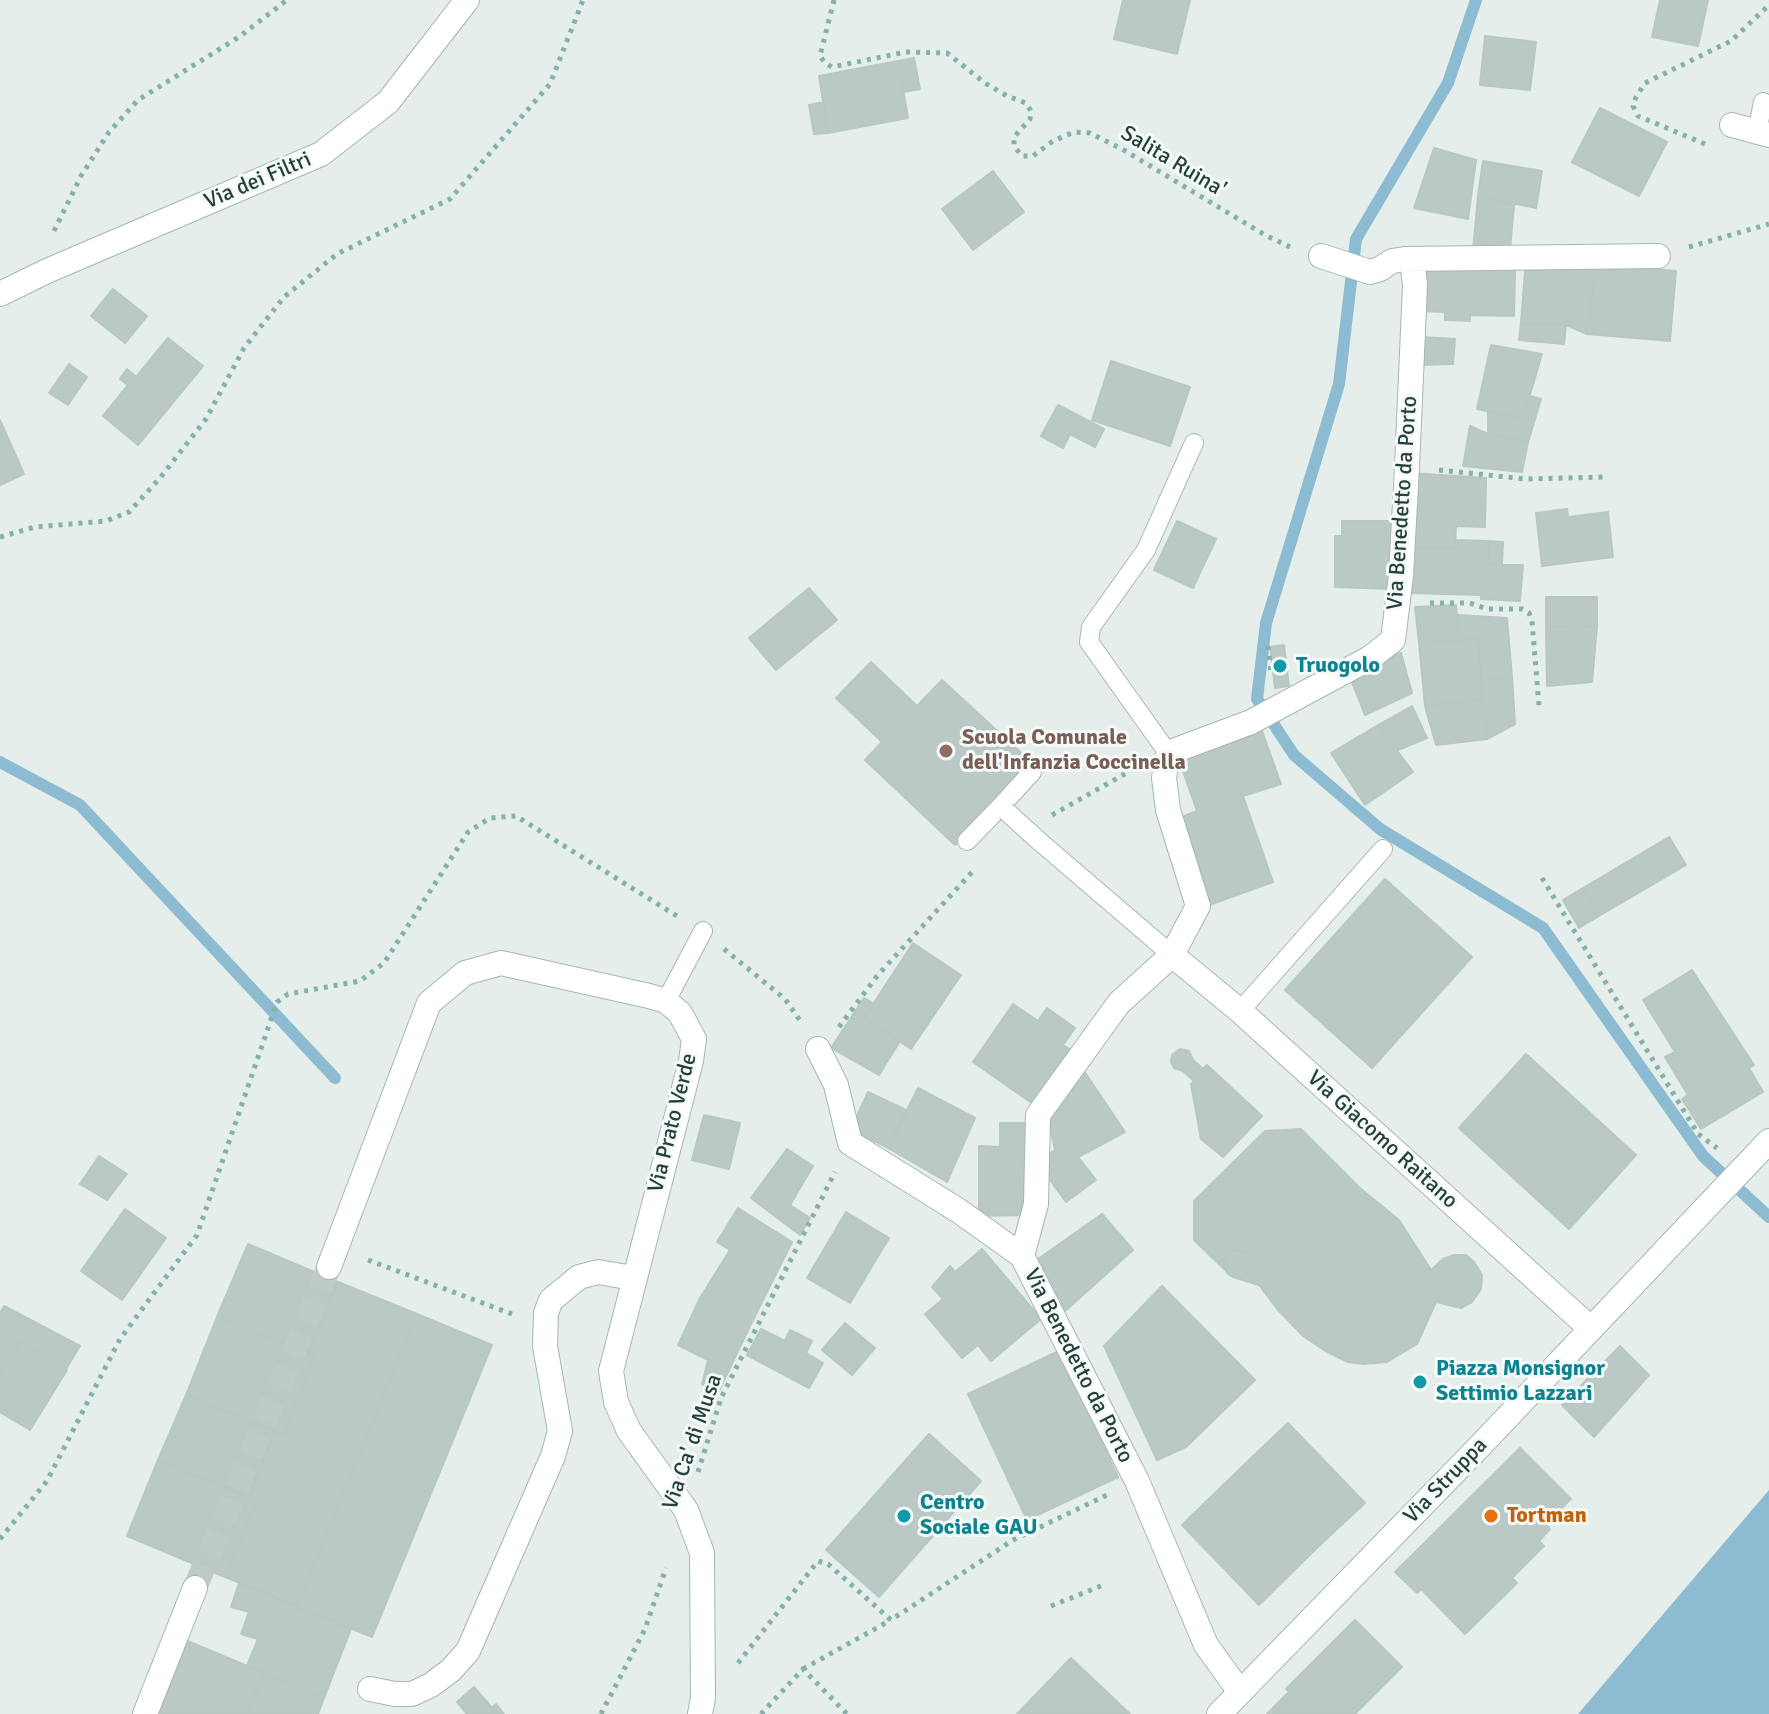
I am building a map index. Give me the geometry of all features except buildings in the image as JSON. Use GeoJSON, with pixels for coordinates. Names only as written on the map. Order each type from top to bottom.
{"type":"FeatureCollection","features":[{"type":"Feature","properties":{"kind":"street","name":"Via dei Filtri"},"geometry":{"type":"LineString","coordinates":[[0,294],[321,154],[388,102],[467,0]]}},
{"type":"Feature","properties":{"kind":"street"},"geometry":{"type":"LineString","coordinates":[[1732,125],[1763,133]]}},
{"type":"Feature","properties":{"kind":"street"},"geometry":{"type":"LineString","coordinates":[[1321,256],[1370,272],[1392,261],[1658,256]]}},
{"type":"Feature","properties":{"kind":"street","name":"Via Benedetto da Porto"},"geometry":{"type":"LineString","coordinates":[[1240,1692],[1206,1645],[1137,1481],[1022,1256],[1036,1204],[1038,1115],[1119,1003],[1172,955],[1198,906],[1168,810],[1164,778],[1168,753],[1251,722],[1370,658],[1393,640],[1407,467],[1415,285],[1412,260]]}},
{"type":"Feature","properties":{"kind":"street","name":"Via Giacomo Raitano"},"geometry":{"type":"LineString","coordinates":[[1172,955],[1240,1011],[1590,1328]]}},
{"type":"Feature","properties":{"kind":"street"},"geometry":{"type":"LineString","coordinates":[[332,1257],[429,1003],[465,973],[501,963],[666,1001]]}},
{"type":"Feature","properties":{"kind":"street","name":"Via Prato Verde"},"geometry":{"type":"LineString","coordinates":[[666,1001],[680,1013],[694,1039],[691,1061],[611,1371],[616,1402],[629,1431],[686,1510],[702,1553],[703,1698],[700,1714]]}},
{"type":"Feature","properties":{"kind":"street"},"geometry":{"type":"LineString","coordinates":[[818,1049],[836,1085],[850,1143],[959,1211],[1022,1256]]}},
{"type":"Feature","properties":{"kind":"street","name":"Via Struppa"},"geometry":{"type":"LineString","coordinates":[[1219,1714],[1769,1141]]}},
{"type":"Feature","properties":{"kind":"street"},"geometry":{"type":"LineString","coordinates":[[370,1689],[412,1694],[451,1670],[468,1651],[553,1456],[560,1431],[545,1346],[546,1313],[551,1300],[579,1277],[598,1272],[633,1278]]}},
{"type":"Feature","properties":{"kind":"street"},"geometry":{"type":"LineString","coordinates":[[145,1714],[195,1588]]}},
{"type":"Feature","properties":{"kind":"lane"},"geometry":{"type":"LineString","coordinates":[[1763,102],[1763,133]]}},
{"type":"Feature","properties":{"kind":"lane"},"geometry":{"type":"LineString","coordinates":[[1168,753],[1089,642],[1091,627],[1146,550],[1194,443]]}},
{"type":"Feature","properties":{"kind":"lane"},"geometry":{"type":"LineString","coordinates":[[967,841],[1003,809],[1032,772]]}},
{"type":"Feature","properties":{"kind":"lane"},"geometry":{"type":"LineString","coordinates":[[1003,809],[1172,955]]}},
{"type":"Feature","properties":{"kind":"lane"},"geometry":{"type":"LineString","coordinates":[[1240,1011],[1383,849]]}},
{"type":"Feature","properties":{"kind":"lane"},"geometry":{"type":"LineString","coordinates":[[666,1001],[703,931]]}},
{"type":"Feature","properties":{"kind":"path"},"geometry":{"type":"LineString","coordinates":[[47,271],[49,242],[61,213],[109,132],[138,100],[239,37],[287,0]]}},
{"type":"Feature","properties":{"kind":"path"},"geometry":{"type":"LineString","coordinates":[[0,537],[35,527],[106,521],[129,512],[206,419],[244,348],[284,297],[337,254],[450,199],[550,84],[583,0]]}},
{"type":"Feature","properties":{"kind":"path","name":"Salita Ruina'"},"geometry":{"type":"LineString","coordinates":[[834,0],[820,56],[832,67],[906,52],[947,53],[985,83],[1026,103],[1031,111],[1030,119],[1014,137],[1014,146],[1022,156],[1033,156],[1053,141],[1074,132],[1090,133],[1265,235],[1292,248],[1321,256]]}},
{"type":"Feature","properties":{"kind":"path"},"geometry":{"type":"LineString","coordinates":[[1711,146],[1638,116],[1633,106],[1636,97],[1645,83],[1731,41],[1769,5]]}},
{"type":"Feature","properties":{"kind":"path"},"geometry":{"type":"LineString","coordinates":[[1658,256],[1769,224]]}},
{"type":"Feature","properties":{"kind":"path"},"geometry":{"type":"LineString","coordinates":[[1407,467],[1526,479],[1606,477]]}},
{"type":"Feature","properties":{"kind":"path"},"geometry":{"type":"LineString","coordinates":[[1397,603],[1470,603],[1487,609],[1522,609],[1529,613],[1539,706]]}},
{"type":"Feature","properties":{"kind":"path"},"geometry":{"type":"LineString","coordinates":[[1049,817],[1168,753]]}},
{"type":"Feature","properties":{"kind":"path"},"geometry":{"type":"LineString","coordinates":[[0,1539],[47,1481],[120,1339],[197,1235],[277,1002],[288,994],[360,981],[384,963],[468,832],[490,818],[516,816],[703,931],[785,999],[818,1049],[836,1031],[877,976],[979,865]]}},
{"type":"Feature","properties":{"kind":"path"},"geometry":{"type":"LineString","coordinates":[[1542,878],[1698,1134]]}},
{"type":"Feature","properties":{"kind":"path","name":"Via Ca' di Musa"},"geometry":{"type":"LineString","coordinates":[[601,1714],[645,1629],[721,1398],[850,1143]]}},
{"type":"Feature","properties":{"kind":"path"},"geometry":{"type":"LineString","coordinates":[[332,1257],[517,1316]]}},
{"type":"Feature","properties":{"kind":"path"},"geometry":{"type":"LineString","coordinates":[[761,1714],[803,1669],[891,1620],[1013,1540],[1137,1481]]}},
{"type":"Feature","properties":{"kind":"path"},"geometry":{"type":"LineString","coordinates":[[735,1669],[818,1561],[828,1564],[891,1620]]}},
{"type":"Feature","properties":{"kind":"path"},"geometry":{"type":"LineString","coordinates":[[1051,1606],[1101,1586]]}},
{"type":"Feature","properties":{"kind":"path"},"geometry":{"type":"LineString","coordinates":[[803,1669],[847,1714]]}},
{"type":"Feature","properties":{"kind":"water"},"geometry":{"type":"Polygon","coordinates":[[[1769,1490],[1769,1714],[1578,1714],[1769,1490]]]}},
{"type":"Feature","properties":{"kind":"waterway"},"geometry":{"type":"LineString","coordinates":[[1476,0],[1448,83],[1356,239],[1339,384],[1266,623],[1257,699],[1294,755],[1380,829],[1543,928],[1703,1156],[1769,1217]]}},
{"type":"Feature","properties":{"kind":"waterway"},"geometry":{"type":"LineString","coordinates":[[0,762],[80,805],[335,1078]]}},
{"type":"Feature","properties":{"kind":"tunnel"},"geometry":{"type":"LineString","coordinates":[[195,1588],[329,1267]]}},
{"type":"Feature","properties":{"kind":"place","name":"Truogolo"},"geometry":{"type":"Point","coordinates":[1280,666]}},
{"type":"Feature","properties":{"kind":"place","name":"Scuola Comunale dell'Infanzia Coccinella"},"geometry":{"type":"Point","coordinates":[946,751]}},
{"type":"Feature","properties":{"kind":"place","name":"Piazza Monsignor Settimio Lazzari"},"geometry":{"type":"Point","coordinates":[1420,1382]}},
{"type":"Feature","properties":{"kind":"place","name":"Centro Sociale GAU"},"geometry":{"type":"Point","coordinates":[904,1516]}},
{"type":"Feature","properties":{"kind":"place","name":"Tortman"},"geometry":{"type":"Point","coordinates":[1491,1516]}}]}
